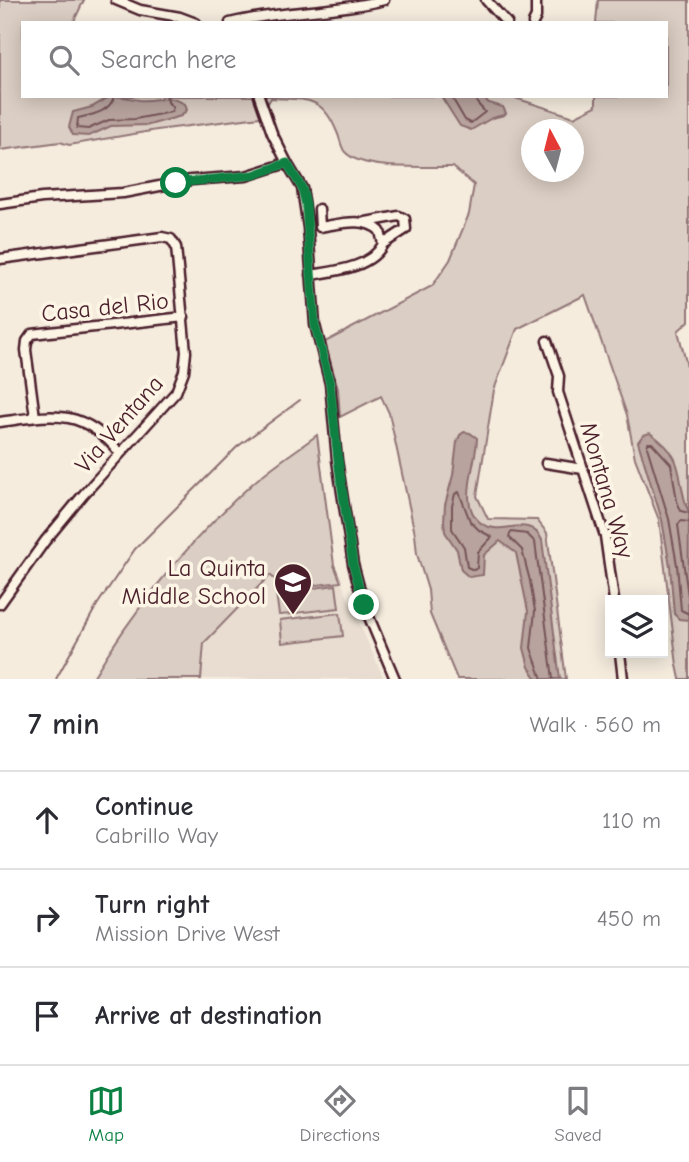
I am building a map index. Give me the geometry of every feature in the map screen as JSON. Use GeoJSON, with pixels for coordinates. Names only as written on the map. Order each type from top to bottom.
{"type":"FeatureCollection","features":[{"type":"Feature","properties":{"kind":"street"},"geometry":{"type":"LineString","coordinates":[[116,0],[140,10],[190,21]]}},
{"type":"Feature","properties":{"kind":"street"},"geometry":{"type":"LineString","coordinates":[[240,21],[270,15],[359,6],[384,0]]}},
{"type":"Feature","properties":{"kind":"street"},"geometry":{"type":"LineString","coordinates":[[486,0],[506,21]]}},
{"type":"Feature","properties":{"kind":"street"},"geometry":{"type":"LineString","coordinates":[[535,21],[536,0]]}},
{"type":"Feature","properties":{"kind":"street"},"geometry":{"type":"LineString","coordinates":[[260,98],[272,132],[302,188],[309,228],[315,325],[330,384],[355,574],[364,605],[395,679]]}},
{"type":"Feature","properties":{"kind":"street"},"geometry":{"type":"LineString","coordinates":[[0,204],[42,198],[115,194],[191,180],[246,176],[287,163]]}},
{"type":"Feature","properties":{"kind":"street"},"geometry":{"type":"LineString","coordinates":[[311,275],[358,264],[377,253],[383,244],[406,229],[405,219],[399,216],[320,227],[319,209]]}},
{"type":"Feature","properties":{"kind":"street"},"geometry":{"type":"LineString","coordinates":[[363,223],[378,228],[383,244]]}},
{"type":"Feature","properties":{"kind":"street","name":"Via Ventana"},"geometry":{"type":"LineString","coordinates":[[0,259],[162,237],[173,241],[176,247],[187,352],[180,383],[169,401],[119,452],[45,541],[0,604]]}},
{"type":"Feature","properties":{"kind":"street","name":"Casa del Rio"},"geometry":{"type":"LineString","coordinates":[[35,417],[26,350],[27,341],[32,334],[184,317]]}},
{"type":"Feature","properties":{"kind":"street","name":"Montana Way"},"geometry":{"type":"LineString","coordinates":[[548,341],[559,376],[558,391],[605,536],[613,595]]}},
{"type":"Feature","properties":{"kind":"street"},"geometry":{"type":"LineString","coordinates":[[0,422],[63,415],[87,424],[109,439],[119,452]]}},
{"type":"Feature","properties":{"kind":"street"},"geometry":{"type":"LineString","coordinates":[[545,463],[583,469]]}},
{"type":"Feature","properties":{"kind":"street"},"geometry":{"type":"LineString","coordinates":[[0,586],[9,593]]}},
{"type":"Feature","properties":{"kind":"street"},"geometry":{"type":"LineString","coordinates":[[621,658],[623,679]]}},
{"type":"Feature","properties":{"kind":"shaded area"},"geometry":{"type":"Polygon","coordinates":[[[0,0],[84,0],[74,21],[21,21],[21,98],[271,98],[260,117],[69,145],[60,142],[0,150],[0,0]]]}},
{"type":"Feature","properties":{"kind":"shaded area"},"geometry":{"type":"Polygon","coordinates":[[[598,0],[689,0],[689,321],[678,331],[689,374],[689,679],[680,679],[677,665],[659,520],[635,458],[627,415],[585,295],[517,329],[494,390],[477,496],[488,519],[537,520],[547,533],[566,679],[457,679],[430,614],[428,590],[417,554],[389,413],[381,396],[340,417],[338,389],[325,342],[432,286],[450,260],[469,214],[474,185],[453,167],[381,165],[354,158],[345,152],[325,111],[312,102],[271,98],[515,98],[574,117],[596,106],[596,98],[668,98],[668,21],[596,21],[598,0]]]}},
{"type":"Feature","properties":{"kind":"shaded area"},"geometry":{"type":"Polygon","coordinates":[[[317,435],[334,565],[341,582],[285,589],[270,575],[204,643],[201,679],[92,679],[145,601],[207,528],[260,477],[317,435]]]}},
{"type":"Feature","properties":{"kind":"shaded area","name":"La Quinta Middle School"},"geometry":{"type":"Polygon","coordinates":[[[270,575],[285,589],[341,582],[384,679],[201,679],[204,643],[270,575]]]}},
{"type":"Feature","properties":{"kind":"shaded area"},"geometry":{"type":"Polygon","coordinates":[[[336,585],[339,608],[295,613],[292,591],[336,585]]]}},
{"type":"Feature","properties":{"kind":"shaded area"},"geometry":{"type":"Polygon","coordinates":[[[291,591],[293,614],[279,615],[276,593],[291,591]]]}},
{"type":"Feature","properties":{"kind":"shaded area"},"geometry":{"type":"Polygon","coordinates":[[[340,613],[343,636],[282,643],[280,620],[340,613]]]}},
{"type":"Feature","properties":{"kind":"water"},"geometry":{"type":"Polygon","coordinates":[[[108,98],[166,98],[185,104],[187,110],[181,116],[149,125],[111,126],[89,136],[73,135],[69,127],[73,112],[92,107],[108,98]]]}},
{"type":"Feature","properties":{"kind":"water"},"geometry":{"type":"Polygon","coordinates":[[[442,98],[483,98],[489,103],[503,107],[506,113],[471,130],[460,126],[442,98]]]}},
{"type":"Feature","properties":{"kind":"water"},"geometry":{"type":"Polygon","coordinates":[[[464,432],[477,438],[469,497],[475,517],[491,528],[530,528],[537,532],[542,540],[560,679],[537,679],[529,667],[524,648],[528,611],[516,553],[500,541],[484,555],[483,575],[469,577],[461,570],[457,550],[445,532],[445,505],[453,475],[457,442],[464,432]]]}},
{"type":"Feature","properties":{"kind":"water"},"geometry":{"type":"Polygon","coordinates":[[[650,433],[676,460],[689,513],[688,620],[679,619],[674,614],[670,566],[662,520],[638,442],[643,435],[650,433]]]}},
{"type":"Feature","properties":{"kind":"waterway"},"geometry":{"type":"LineString","coordinates":[[56,679],[97,605],[135,549],[237,447],[300,400]]}},
{"type":"Feature","properties":{"kind":"place","name":"La Quinta Middle School"},"geometry":{"type":"Point","coordinates":[293,616]}},
{"type":"Feature","properties":{"kind":"route"},"geometry":{"type":"LineString","coordinates":[[176,183],[254,175],[287,163],[302,188],[309,228],[315,325],[330,384],[353,564],[364,605]]}}]}
